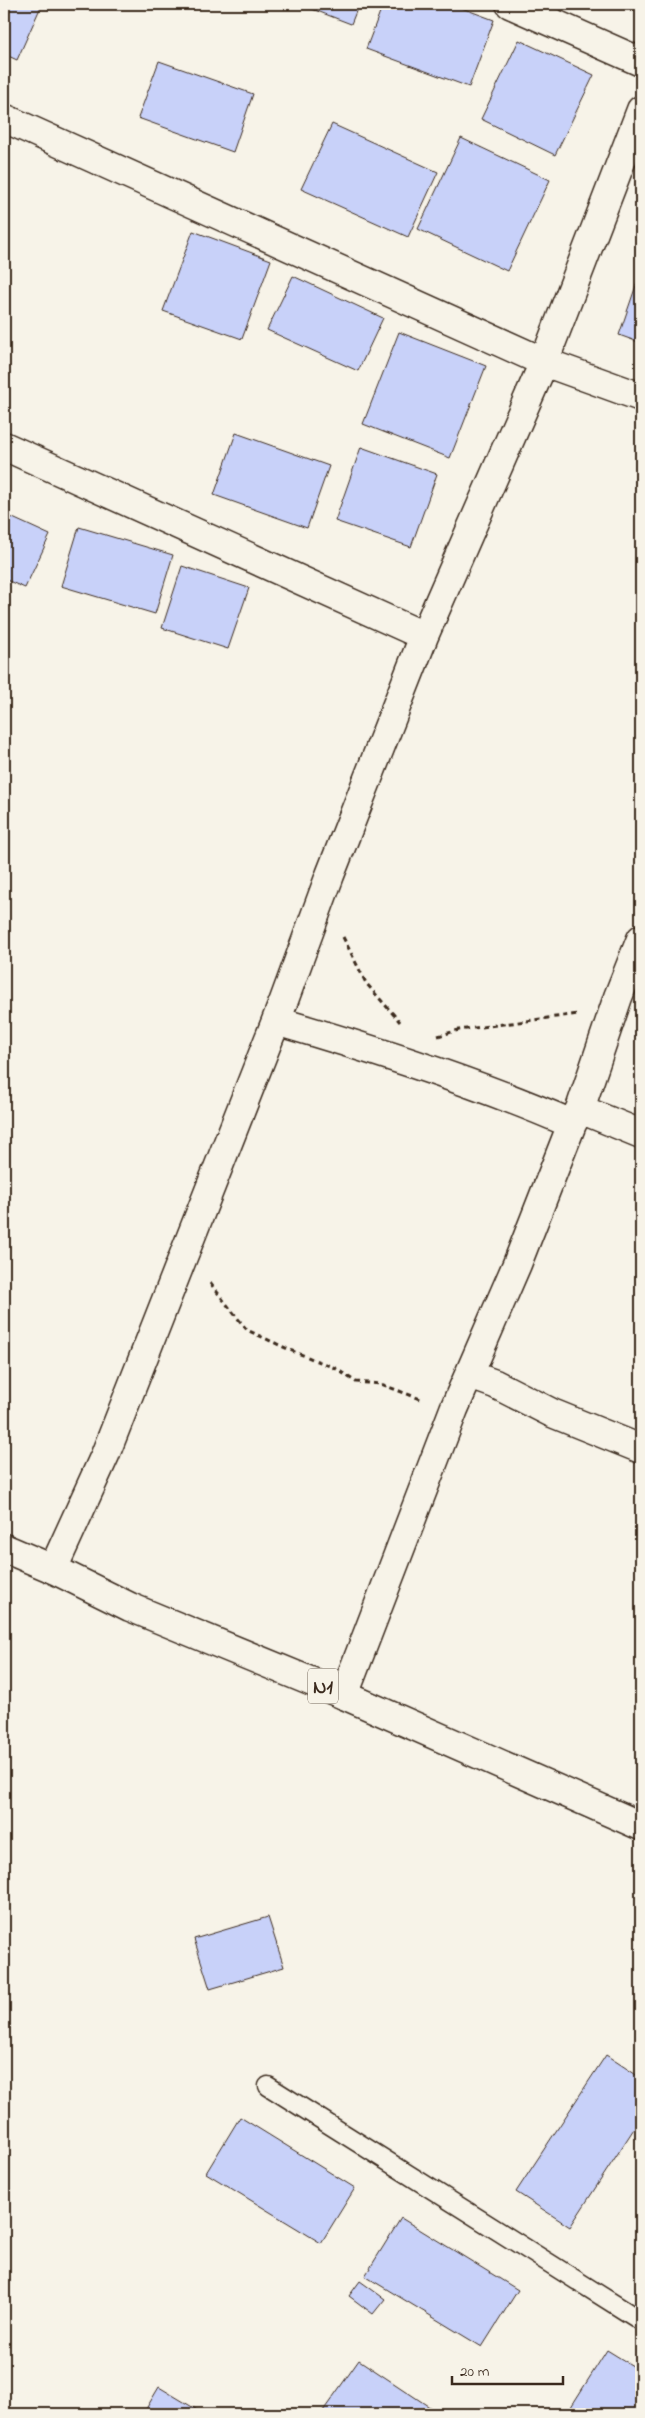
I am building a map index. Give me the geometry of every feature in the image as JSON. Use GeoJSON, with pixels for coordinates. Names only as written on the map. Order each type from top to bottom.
{"type":"FeatureCollection","features":[{"type":"Feature","properties":{"kind":"street"},"geometry":{"type":"LineString","coordinates":[[510,4],[641,62]]}},
{"type":"Feature","properties":{"kind":"street"},"geometry":{"type":"LineString","coordinates":[[53,1569],[105,1455],[276,1021],[330,875],[424,636],[544,362],[641,110]]}},
{"type":"Feature","properties":{"kind":"street"},"geometry":{"type":"LineString","coordinates":[[4,118],[544,362],[641,397]]}},
{"type":"Feature","properties":{"kind":"street"},"geometry":{"type":"LineString","coordinates":[[4,446],[424,636]]}},
{"type":"Feature","properties":{"kind":"street"},"geometry":{"type":"LineString","coordinates":[[344,1695],[454,1409],[517,1264],[576,1117],[618,997],[641,939]]}},
{"type":"Feature","properties":{"kind":"street"},"geometry":{"type":"LineString","coordinates":[[276,1021],[380,1051],[524,1104],[641,1134]]}},
{"type":"Feature","properties":{"kind":"street"},"geometry":{"type":"LineString","coordinates":[[470,1375],[495,1384],[552,1413],[641,1449]]}},
{"type":"Feature","properties":{"kind":"street","name":"N1"},"geometry":{"type":"LineString","coordinates":[[4,1548],[53,1569],[130,1607],[344,1695],[641,1826]]}},
{"type":"Feature","properties":{"kind":"lane"},"geometry":{"type":"LineString","coordinates":[[268,2086],[641,2321]]}},
{"type":"Feature","properties":{"kind":"path"},"geometry":{"type":"LineString","coordinates":[[342,934],[366,983],[403,1025]]}},
{"type":"Feature","properties":{"kind":"path"},"geometry":{"type":"LineString","coordinates":[[430,1038],[459,1030],[595,1011],[618,997]]}},
{"type":"Feature","properties":{"kind":"path"},"geometry":{"type":"LineString","coordinates":[[186,1252],[247,1330],[335,1368],[356,1382],[382,1384],[454,1409]]}},
{"type":"Feature","properties":{"kind":"building"},"geometry":{"type":"Polygon","coordinates":[[[4,4],[42,4],[17,60],[4,54],[4,4]]]}},
{"type":"Feature","properties":{"kind":"building"},"geometry":{"type":"Polygon","coordinates":[[[299,4],[359,4],[351,24],[299,4]]]}},
{"type":"Feature","properties":{"kind":"building"},"geometry":{"type":"Polygon","coordinates":[[[383,4],[451,4],[494,20],[469,87],[366,49],[383,4]]]}},
{"type":"Feature","properties":{"kind":"building"},"geometry":{"type":"Polygon","coordinates":[[[519,40],[594,75],[555,155],[481,119],[519,40]]]}},
{"type":"Feature","properties":{"kind":"building"},"geometry":{"type":"Polygon","coordinates":[[[159,61],[253,94],[233,152],[138,118],[159,61]]]}},
{"type":"Feature","properties":{"kind":"building"},"geometry":{"type":"Polygon","coordinates":[[[332,124],[438,172],[408,237],[301,189],[332,124]]]}},
{"type":"Feature","properties":{"kind":"building"},"geometry":{"type":"Polygon","coordinates":[[[461,138],[550,180],[507,271],[418,229],[461,138]]]}},
{"type":"Feature","properties":{"kind":"building"},"geometry":{"type":"Polygon","coordinates":[[[193,231],[271,260],[242,339],[163,311],[193,231]]]}},
{"type":"Feature","properties":{"kind":"building"},"geometry":{"type":"Polygon","coordinates":[[[641,271],[641,343],[619,335],[641,271]]]}},
{"type":"Feature","properties":{"kind":"building"},"geometry":{"type":"Polygon","coordinates":[[[293,276],[383,318],[358,371],[267,330],[293,276]]]}},
{"type":"Feature","properties":{"kind":"building"},"geometry":{"type":"Polygon","coordinates":[[[399,332],[486,366],[450,458],[363,424],[399,332]]]}},
{"type":"Feature","properties":{"kind":"building"},"geometry":{"type":"Polygon","coordinates":[[[236,433],[329,466],[307,528],[214,495],[236,433]]]}},
{"type":"Feature","properties":{"kind":"building"},"geometry":{"type":"Polygon","coordinates":[[[361,447],[437,474],[411,547],[335,521],[361,447]]]}},
{"type":"Feature","properties":{"kind":"building"},"geometry":{"type":"Polygon","coordinates":[[[4,514],[50,535],[25,588],[4,579],[4,514]]]}},
{"type":"Feature","properties":{"kind":"building"},"geometry":{"type":"Polygon","coordinates":[[[79,527],[173,555],[155,614],[61,586],[79,527]]]}},
{"type":"Feature","properties":{"kind":"building"},"geometry":{"type":"Polygon","coordinates":[[[182,566],[249,588],[228,649],[162,628],[182,566]]]}},
{"type":"Feature","properties":{"kind":"building"},"geometry":{"type":"Polygon","coordinates":[[[268,1917],[284,1967],[210,1989],[194,1939],[268,1917]]]}},
{"type":"Feature","properties":{"kind":"building"},"geometry":{"type":"Polygon","coordinates":[[[606,2055],[641,2078],[641,2118],[570,2227],[516,2192],[606,2055]]]}},
{"type":"Feature","properties":{"kind":"building"},"geometry":{"type":"Polygon","coordinates":[[[240,2117],[355,2188],[321,2243],[206,2173],[240,2117]]]}},
{"type":"Feature","properties":{"kind":"building"},"geometry":{"type":"Polygon","coordinates":[[[401,2218],[518,2290],[482,2347],[365,2276],[401,2218]]]}},
{"type":"Feature","properties":{"kind":"building"},"geometry":{"type":"Polygon","coordinates":[[[360,2281],[385,2299],[373,2314],[349,2296],[360,2281]]]}},
{"type":"Feature","properties":{"kind":"building"},"geometry":{"type":"Polygon","coordinates":[[[607,2350],[641,2371],[641,2414],[576,2414],[569,2410],[607,2350]]]}},
{"type":"Feature","properties":{"kind":"building"},"geometry":{"type":"Polygon","coordinates":[[[359,2360],[440,2414],[327,2414],[323,2411],[359,2360]]]}},
{"type":"Feature","properties":{"kind":"building"},"geometry":{"type":"Polygon","coordinates":[[[159,2387],[204,2414],[143,2414],[159,2387]]]}}]}
